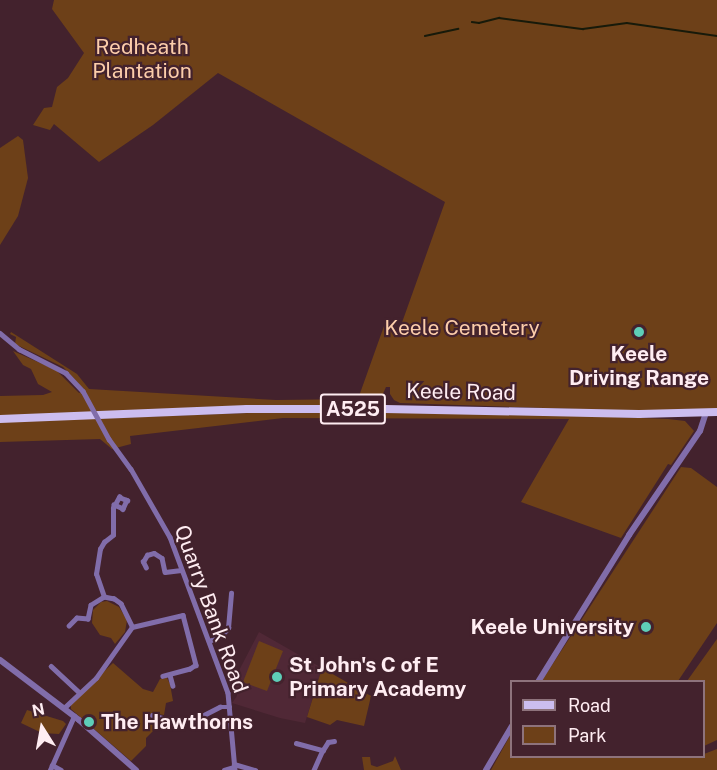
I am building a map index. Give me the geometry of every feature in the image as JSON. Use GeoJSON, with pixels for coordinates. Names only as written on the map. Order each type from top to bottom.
{"type":"FeatureCollection","features":[{"type":"Feature","properties":{"kind":"main road","name":"Keele Road"},"geometry":{"type":"LineString","coordinates":[[0,419],[156,412],[341,409],[717,412]]}},
{"type":"Feature","properties":{"kind":"street","name":"Quarry Bank Road"},"geometry":{"type":"LineString","coordinates":[[0,333],[19,349],[66,373],[83,391],[109,439],[131,469],[170,537],[209,641],[230,707],[234,767]]}},
{"type":"Feature","properties":{"kind":"street"},"geometry":{"type":"LineString","coordinates":[[539,680],[629,535],[700,431],[706,413]]}},
{"type":"Feature","properties":{"kind":"street"},"geometry":{"type":"LineString","coordinates":[[104,597],[96,574],[100,549],[104,542],[113,535],[114,505]]}},
{"type":"Feature","properties":{"kind":"street"},"geometry":{"type":"LineString","coordinates":[[146,568],[143,562],[147,555],[154,553],[162,558],[165,572],[181,570]]}},
{"type":"Feature","properties":{"kind":"street"},"geometry":{"type":"LineString","coordinates":[[209,641],[221,636],[228,628],[231,593]]}},
{"type":"Feature","properties":{"kind":"street"},"geometry":{"type":"LineString","coordinates":[[91,627],[88,619],[91,605],[104,597],[114,599],[121,604],[132,627]]}},
{"type":"Feature","properties":{"kind":"street"},"geometry":{"type":"LineString","coordinates":[[64,708],[96,678],[132,627],[183,615],[196,665],[163,676]]}},
{"type":"Feature","properties":{"kind":"street"},"geometry":{"type":"LineString","coordinates":[[69,626],[77,618],[88,619]]}},
{"type":"Feature","properties":{"kind":"street"},"geometry":{"type":"LineString","coordinates":[[0,660],[74,716],[136,770]]}},
{"type":"Feature","properties":{"kind":"street"},"geometry":{"type":"LineString","coordinates":[[51,666],[79,692]]}},
{"type":"Feature","properties":{"kind":"street"},"geometry":{"type":"LineString","coordinates":[[170,675],[173,686]]}},
{"type":"Feature","properties":{"kind":"street"},"geometry":{"type":"LineString","coordinates":[[152,715],[169,720],[194,720],[220,707],[230,707]]}},
{"type":"Feature","properties":{"kind":"street"},"geometry":{"type":"LineString","coordinates":[[61,770],[51,768],[74,716]]}},
{"type":"Feature","properties":{"kind":"street"},"geometry":{"type":"LineString","coordinates":[[486,770],[510,729]]}},
{"type":"Feature","properties":{"kind":"street"},"geometry":{"type":"LineString","coordinates":[[314,770],[328,742],[334,741]]}},
{"type":"Feature","properties":{"kind":"street"},"geometry":{"type":"LineString","coordinates":[[296,743],[323,750]]}},
{"type":"Feature","properties":{"kind":"street"},"geometry":{"type":"LineString","coordinates":[[224,770],[234,767],[255,770]]}},
{"type":"Feature","properties":{"kind":"shaded area","name":"St John's C of E Primary Academy"},"geometry":{"type":"Polygon","coordinates":[[[259,632],[322,668],[305,723],[232,703],[237,696],[236,689],[231,686],[259,632]]]}},
{"type":"Feature","properties":{"kind":"green space"},"geometry":{"type":"Polygon","coordinates":[[[54,0],[717,0],[717,409],[636,411],[400,403],[390,394],[390,387],[386,387],[381,398],[374,402],[357,404],[0,416],[0,396],[43,395],[52,392],[38,384],[31,369],[23,365],[13,351],[56,370],[79,393],[85,390],[63,367],[15,344],[16,337],[10,334],[11,332],[77,374],[89,389],[276,400],[358,399],[384,326],[399,331],[445,202],[218,73],[153,125],[99,162],[54,124],[50,130],[33,125],[44,108],[52,107],[57,87],[68,78],[84,53],[52,9],[54,0]]]}},
{"type":"Feature","properties":{"kind":"green space"},"geometry":{"type":"Polygon","coordinates":[[[18,136],[23,140],[28,178],[18,216],[0,245],[0,148],[18,136]]]}},
{"type":"Feature","properties":{"kind":"green space"},"geometry":{"type":"Polygon","coordinates":[[[279,412],[533,414],[668,419],[685,421],[694,431],[671,465],[668,464],[621,538],[521,502],[569,419],[283,418],[130,436],[131,444],[112,449],[100,439],[0,442],[0,422],[279,412]]]}},
{"type":"Feature","properties":{"kind":"green space","name":"Keele University"},"geometry":{"type":"Polygon","coordinates":[[[681,467],[691,468],[717,487],[717,623],[679,680],[542,680],[681,467]]]}},
{"type":"Feature","properties":{"kind":"green space"},"geometry":{"type":"Polygon","coordinates":[[[107,601],[119,607],[127,620],[125,632],[115,644],[111,638],[100,635],[92,623],[93,610],[101,602],[107,601]]]}},
{"type":"Feature","properties":{"kind":"green space"},"geometry":{"type":"Polygon","coordinates":[[[717,639],[717,740],[705,746],[705,680],[688,680],[717,639]]]}},
{"type":"Feature","properties":{"kind":"green space"},"geometry":{"type":"Polygon","coordinates":[[[259,641],[283,651],[267,691],[243,682],[259,641]]]}},
{"type":"Feature","properties":{"kind":"green space"},"geometry":{"type":"Polygon","coordinates":[[[113,663],[143,689],[153,692],[160,679],[167,678],[170,684],[173,701],[166,703],[164,715],[153,713],[151,718],[158,720],[158,726],[146,738],[146,746],[131,761],[71,709],[71,704],[113,663]]]}},
{"type":"Feature","properties":{"kind":"green space"},"geometry":{"type":"Polygon","coordinates":[[[322,668],[371,696],[364,726],[337,720],[330,725],[307,717],[322,668]]]}},
{"type":"Feature","properties":{"kind":"green space"},"geometry":{"type":"Polygon","coordinates":[[[27,710],[63,721],[66,724],[59,734],[42,733],[21,723],[27,710]]]}},
{"type":"Feature","properties":{"kind":"green space"},"geometry":{"type":"Polygon","coordinates":[[[510,736],[510,758],[705,758],[705,754],[717,749],[717,770],[491,770],[510,736]]]}},
{"type":"Feature","properties":{"kind":"green space"},"geometry":{"type":"Polygon","coordinates":[[[395,756],[401,770],[364,770],[362,757],[370,757],[371,765],[377,767],[393,761],[395,756]]]}},
{"type":"Feature","properties":{"kind":"waterway"},"geometry":{"type":"LineString","coordinates":[[472,22],[479,23],[499,18],[583,29],[627,23],[717,36]]}},
{"type":"Feature","properties":{"kind":"waterway"},"geometry":{"type":"LineString","coordinates":[[425,36],[458,29]]}},
{"type":"Feature","properties":{"kind":"place","name":"Keele Driving Range"},"geometry":{"type":"Point","coordinates":[639,332]}},
{"type":"Feature","properties":{"kind":"place","name":"Keele University"},"geometry":{"type":"Point","coordinates":[646,627]}},
{"type":"Feature","properties":{"kind":"place","name":"St John's C of E Primary Academy"},"geometry":{"type":"Point","coordinates":[277,677]}},
{"type":"Feature","properties":{"kind":"place","name":"The Hawthorns"},"geometry":{"type":"Point","coordinates":[89,722]}},
{"type":"Feature","properties":{"kind":"park label","name":"Redheath Plantation"},"geometry":{"type":"Point","coordinates":[142,59]}},
{"type":"Feature","properties":{"kind":"park label","name":"Keele Cemetery"},"geometry":{"type":"Point","coordinates":[462,328]}}]}
